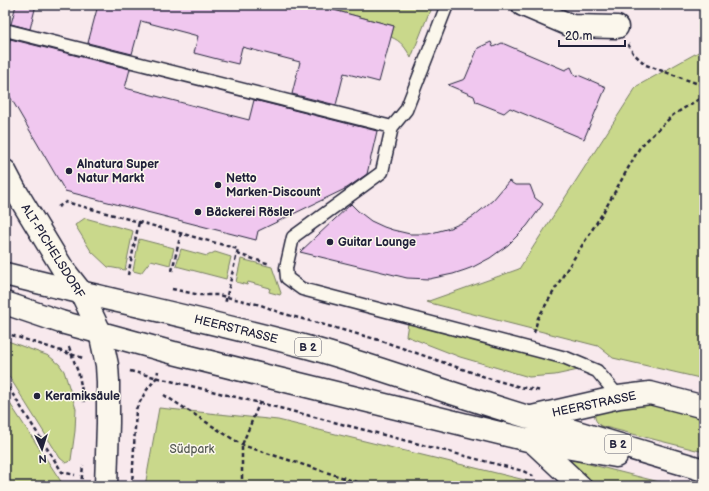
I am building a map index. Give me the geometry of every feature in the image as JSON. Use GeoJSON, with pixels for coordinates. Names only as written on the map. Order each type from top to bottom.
{"type":"FeatureCollection","features":[{"type":"Feature","properties":{"kind":"main road"},"geometry":{"type":"LineString","coordinates":[[523,5],[572,26],[617,27]]}},
{"type":"Feature","properties":{"kind":"main road","name":"ALT-PICHELSDORF"},"geometry":{"type":"LineString","coordinates":[[5,171],[63,269],[81,292],[100,332],[107,365],[108,382],[106,486]]}},
{"type":"Feature","properties":{"kind":"main road","name":"HEERSTRASSE"},"geometry":{"type":"LineString","coordinates":[[5,274],[173,313],[307,347],[704,471]]}},
{"type":"Feature","properties":{"kind":"main road","name":"HEERSTRASSE"},"geometry":{"type":"LineString","coordinates":[[5,303],[61,322],[174,353],[532,441],[704,471]]}},
{"type":"Feature","properties":{"kind":"main road","name":"HEERSTRASSE"},"geometry":{"type":"LineString","coordinates":[[532,417],[619,397],[650,393],[704,407]]}},
{"type":"Feature","properties":{"kind":"main road","name":"HEERSTRASSE"},"geometry":{"type":"LineString","coordinates":[[532,441],[580,486]]}},
{"type":"Feature","properties":{"kind":"lane"},"geometry":{"type":"LineString","coordinates":[[447,5],[406,110],[392,127],[382,172],[293,237],[286,268],[287,278],[302,289],[566,358],[597,371],[619,397]]}},
{"type":"Feature","properties":{"kind":"lane"},"geometry":{"type":"LineString","coordinates":[[5,30],[392,127]]}},
{"type":"Feature","properties":{"kind":"path"},"geometry":{"type":"LineString","coordinates":[[617,27],[633,53],[646,65],[704,86]]}},
{"type":"Feature","properties":{"kind":"path"},"geometry":{"type":"LineString","coordinates":[[530,348],[538,318],[604,211],[640,147],[673,115],[704,96]]}},
{"type":"Feature","properties":{"kind":"path"},"geometry":{"type":"LineString","coordinates":[[58,207],[66,202],[238,249],[224,305]]}},
{"type":"Feature","properties":{"kind":"path"},"geometry":{"type":"LineString","coordinates":[[128,275],[139,222]]}},
{"type":"Feature","properties":{"kind":"path"},"geometry":{"type":"LineString","coordinates":[[172,271],[181,233]]}},
{"type":"Feature","properties":{"kind":"path"},"geometry":{"type":"LineString","coordinates":[[237,254],[286,268]]}},
{"type":"Feature","properties":{"kind":"path"},"geometry":{"type":"LineString","coordinates":[[179,290],[200,295],[226,296],[261,305],[281,313],[379,340],[520,387],[545,391]]}},
{"type":"Feature","properties":{"kind":"path"},"geometry":{"type":"LineString","coordinates":[[5,334],[59,351]]}},
{"type":"Feature","properties":{"kind":"path"},"geometry":{"type":"LineString","coordinates":[[76,365],[85,408]]}},
{"type":"Feature","properties":{"kind":"path"},"geometry":{"type":"LineString","coordinates":[[167,380],[260,401],[516,469],[534,476]]}},
{"type":"Feature","properties":{"kind":"path"},"geometry":{"type":"LineString","coordinates":[[5,382],[62,472],[75,475]]}},
{"type":"Feature","properties":{"kind":"path"},"geometry":{"type":"LineString","coordinates":[[164,395],[242,445],[369,486]]}},
{"type":"Feature","properties":{"kind":"path"},"geometry":{"type":"LineString","coordinates":[[132,486],[136,409],[142,397]]}},
{"type":"Feature","properties":{"kind":"path"},"geometry":{"type":"LineString","coordinates":[[242,486],[242,445],[260,401]]}},
{"type":"Feature","properties":{"kind":"path"},"geometry":{"type":"LineString","coordinates":[[81,486],[83,464]]}},
{"type":"Feature","properties":{"kind":"green space"},"geometry":{"type":"Polygon","coordinates":[[[315,5],[432,5],[411,58],[403,45],[391,37],[394,26],[315,5]]]}},
{"type":"Feature","properties":{"kind":"green space"},"geometry":{"type":"Polygon","coordinates":[[[704,49],[704,379],[613,358],[598,346],[426,302],[519,269],[637,86],[704,49]]]}},
{"type":"Feature","properties":{"kind":"green space"},"geometry":{"type":"Polygon","coordinates":[[[85,218],[133,231],[125,270],[108,267],[91,251],[75,225],[85,218]]]}},
{"type":"Feature","properties":{"kind":"green space"},"geometry":{"type":"Polygon","coordinates":[[[139,239],[174,248],[170,265],[151,260],[141,273],[133,271],[139,239]]]}},
{"type":"Feature","properties":{"kind":"green space"},"geometry":{"type":"Polygon","coordinates":[[[181,249],[207,256],[215,252],[231,257],[226,279],[176,266],[181,249]]]}},
{"type":"Feature","properties":{"kind":"green space"},"geometry":{"type":"Polygon","coordinates":[[[241,259],[272,267],[281,293],[280,295],[269,292],[270,288],[248,282],[247,285],[236,282],[241,259]]]}},
{"type":"Feature","properties":{"kind":"green space"},"geometry":{"type":"Polygon","coordinates":[[[408,323],[583,369],[555,375],[529,377],[460,357],[406,336],[408,323]]]}},
{"type":"Feature","properties":{"kind":"green space"},"geometry":{"type":"Polygon","coordinates":[[[5,340],[49,356],[59,364],[64,371],[76,409],[75,431],[71,460],[69,462],[66,463],[60,458],[5,370],[5,340]]]}},
{"type":"Feature","properties":{"kind":"green space"},"geometry":{"type":"Polygon","coordinates":[[[5,396],[64,486],[5,486],[5,396]]]}},
{"type":"Feature","properties":{"kind":"green space"},"geometry":{"type":"Polygon","coordinates":[[[647,401],[704,415],[704,452],[601,426],[595,419],[595,413],[647,401]]]}},
{"type":"Feature","properties":{"kind":"green space","name":"Südpark"},"geometry":{"type":"Polygon","coordinates":[[[159,408],[278,420],[529,481],[532,486],[145,486],[159,408]]]}},
{"type":"Feature","properties":{"kind":"green space"},"geometry":{"type":"Polygon","coordinates":[[[573,460],[675,486],[600,486],[588,480],[571,464],[573,460]]]}},
{"type":"Feature","properties":{"kind":"building"},"geometry":{"type":"Polygon","coordinates":[[[16,5],[36,5],[30,29],[11,24],[16,5]]]}},
{"type":"Feature","properties":{"kind":"building"},"geometry":{"type":"Polygon","coordinates":[[[98,5],[315,5],[394,26],[379,82],[344,73],[336,105],[292,94],[300,62],[242,47],[238,64],[221,60],[194,53],[198,36],[141,21],[132,54],[88,43],[98,5]]]}},
{"type":"Feature","properties":{"kind":"building"},"geometry":{"type":"Polygon","coordinates":[[[10,39],[130,69],[125,88],[249,120],[254,100],[377,131],[367,174],[347,188],[258,231],[256,240],[65,191],[5,88],[5,58],[10,39]]]}},
{"type":"Feature","properties":{"kind":"building"},"geometry":{"type":"Polygon","coordinates":[[[491,42],[493,47],[502,43],[565,70],[571,67],[575,76],[578,75],[606,87],[584,139],[510,108],[504,113],[476,102],[474,96],[448,85],[465,79],[478,48],[491,42]]]}},
{"type":"Feature","properties":{"kind":"building"},"geometry":{"type":"Polygon","coordinates":[[[509,181],[515,185],[530,185],[535,198],[543,204],[527,226],[508,245],[490,258],[465,270],[429,279],[407,278],[300,252],[351,204],[371,221],[384,227],[410,234],[428,234],[450,228],[474,216],[493,200],[509,181]]]}},
{"type":"Feature","properties":{"kind":"place","name":"Alnatura Super Natur Markt"},"geometry":{"type":"Point","coordinates":[69,171]}},
{"type":"Feature","properties":{"kind":"place","name":"Netto Marken-Discount"},"geometry":{"type":"Point","coordinates":[218,185]}},
{"type":"Feature","properties":{"kind":"place","name":"Bäckerei Rösler"},"geometry":{"type":"Point","coordinates":[198,212]}},
{"type":"Feature","properties":{"kind":"place","name":"Guitar Lounge"},"geometry":{"type":"Point","coordinates":[330,242]}},
{"type":"Feature","properties":{"kind":"place","name":"Keramiksäule"},"geometry":{"type":"Point","coordinates":[37,396]}}]}
